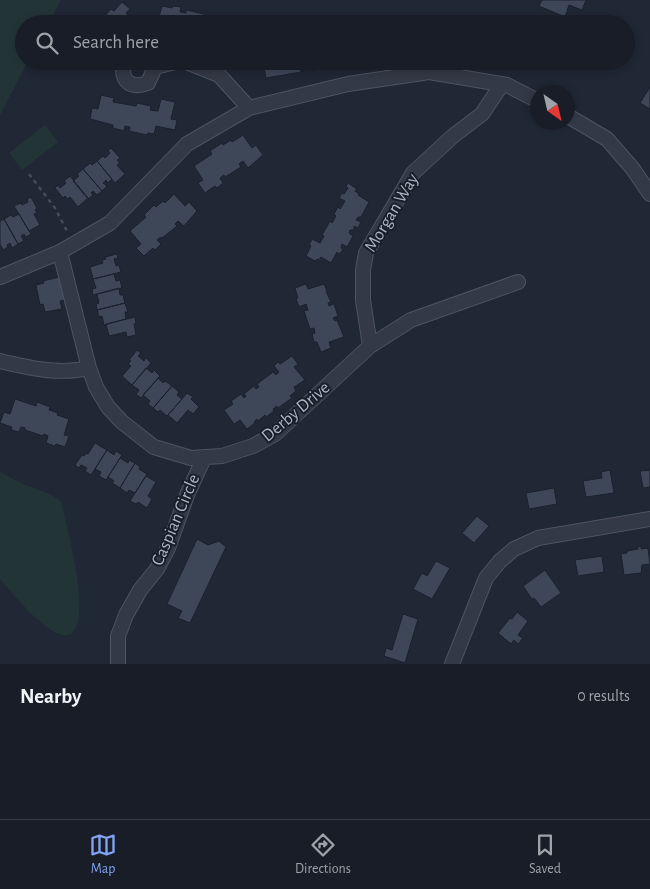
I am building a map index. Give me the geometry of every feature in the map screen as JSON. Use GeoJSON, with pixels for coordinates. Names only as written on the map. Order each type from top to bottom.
{"type":"FeatureCollection","features":[{"type":"Feature","properties":{"kind":"street"},"geometry":{"type":"LineString","coordinates":[[123,70],[122,75],[131,84],[139,86],[148,83],[152,76],[152,70]]}},
{"type":"Feature","properties":{"kind":"street"},"geometry":{"type":"LineString","coordinates":[[206,70],[219,75],[249,108]]}},
{"type":"Feature","properties":{"kind":"street"},"geometry":{"type":"LineString","coordinates":[[0,277],[60,252],[110,223],[187,144],[249,108],[348,84],[429,72],[502,84],[530,97]]}},
{"type":"Feature","properties":{"kind":"street","name":"Morgan Way"},"geometry":{"type":"LineString","coordinates":[[370,346],[363,300],[363,270],[366,253],[413,174],[453,136],[482,114],[502,84]]}},
{"type":"Feature","properties":{"kind":"street"},"geometry":{"type":"LineString","coordinates":[[575,120],[607,139],[633,169],[650,194]]}},
{"type":"Feature","properties":{"kind":"street","name":"Derby Drive"},"geometry":{"type":"LineString","coordinates":[[60,252],[89,368],[96,387],[108,407],[137,436],[154,447],[191,458],[222,456],[253,446],[274,434],[370,346],[411,320],[518,282]]}},
{"type":"Feature","properties":{"kind":"street"},"geometry":{"type":"LineString","coordinates":[[0,361],[29,368],[58,371],[75,372],[89,368]]}},
{"type":"Feature","properties":{"kind":"street","name":"Caspian Circle"},"geometry":{"type":"LineString","coordinates":[[118,664],[118,636],[126,615],[168,548],[187,495],[204,458]]}},
{"type":"Feature","properties":{"kind":"street"},"geometry":{"type":"LineString","coordinates":[[452,664],[486,578],[500,561],[514,549],[538,538],[650,519]]}},
{"type":"Feature","properties":{"kind":"path"},"geometry":{"type":"LineString","coordinates":[[29,174],[55,208],[73,244]]}},
{"type":"Feature","properties":{"kind":"shaded area"},"geometry":{"type":"Polygon","coordinates":[[[0,0],[61,0],[53,15],[15,15],[15,70],[23,70],[0,115],[0,0]]]}},
{"type":"Feature","properties":{"kind":"shaded area"},"geometry":{"type":"Polygon","coordinates":[[[45,125],[58,142],[22,170],[9,153],[45,125]]]}},
{"type":"Feature","properties":{"kind":"shaded area"},"geometry":{"type":"Polygon","coordinates":[[[0,472],[23,484],[48,493],[61,501],[73,554],[79,603],[78,622],[72,633],[59,634],[44,625],[0,579],[0,472]]]}},
{"type":"Feature","properties":{"kind":"building"},"geometry":{"type":"Polygon","coordinates":[[[542,0],[586,0],[582,10],[569,5],[566,15],[560,15],[539,6],[542,0]]]}},
{"type":"Feature","properties":{"kind":"building"},"geometry":{"type":"Polygon","coordinates":[[[122,2],[130,9],[126,13],[128,15],[106,15],[111,9],[114,11],[122,2]]]}},
{"type":"Feature","properties":{"kind":"building"},"geometry":{"type":"Polygon","coordinates":[[[162,6],[181,7],[180,12],[186,13],[186,10],[204,14],[204,15],[160,15],[162,6]]]}},
{"type":"Feature","properties":{"kind":"building"},"geometry":{"type":"Polygon","coordinates":[[[264,70],[304,70],[301,72],[266,78],[264,70]]]}},
{"type":"Feature","properties":{"kind":"building"},"geometry":{"type":"Polygon","coordinates":[[[650,87],[650,109],[640,103],[650,87]]]}},
{"type":"Feature","properties":{"kind":"building"},"geometry":{"type":"Polygon","coordinates":[[[101,95],[114,98],[113,102],[136,106],[137,103],[151,106],[150,110],[158,111],[161,99],[175,102],[171,119],[177,120],[175,130],[156,126],[154,134],[148,133],[147,135],[129,131],[130,127],[125,126],[124,131],[113,128],[113,125],[90,119],[92,108],[98,109],[101,95]]]}},
{"type":"Feature","properties":{"kind":"building"},"geometry":{"type":"Polygon","coordinates":[[[243,135],[252,148],[256,145],[263,155],[248,168],[243,161],[239,164],[241,167],[220,178],[223,183],[205,193],[198,183],[203,180],[194,166],[212,154],[210,151],[222,143],[223,145],[231,140],[232,142],[243,135]]]}},
{"type":"Feature","properties":{"kind":"building"},"geometry":{"type":"Polygon","coordinates":[[[111,148],[120,158],[117,160],[120,163],[117,165],[125,174],[115,183],[97,161],[103,156],[105,158],[110,153],[108,151],[111,148]]]}},
{"type":"Feature","properties":{"kind":"building"},"geometry":{"type":"Polygon","coordinates":[[[97,161],[112,179],[108,183],[106,180],[103,183],[107,186],[102,191],[83,169],[90,163],[92,165],[97,161]]]}},
{"type":"Feature","properties":{"kind":"building"},"geometry":{"type":"Polygon","coordinates":[[[83,169],[102,191],[97,195],[93,191],[91,193],[93,195],[88,199],[73,181],[83,169]]]}},
{"type":"Feature","properties":{"kind":"building"},"geometry":{"type":"Polygon","coordinates":[[[70,176],[88,198],[78,207],[70,197],[68,199],[65,196],[63,198],[55,188],[58,185],[60,188],[70,176]]]}},
{"type":"Feature","properties":{"kind":"building"},"geometry":{"type":"Polygon","coordinates":[[[348,183],[357,189],[355,191],[358,195],[369,202],[361,217],[358,217],[356,220],[361,222],[358,228],[354,226],[354,230],[350,230],[349,233],[353,236],[347,247],[342,244],[343,250],[339,254],[337,252],[331,263],[321,257],[315,261],[306,256],[311,246],[309,245],[312,239],[320,243],[330,221],[332,223],[336,216],[334,214],[338,207],[340,209],[345,201],[339,198],[348,188],[346,186],[348,183]]]}},
{"type":"Feature","properties":{"kind":"building"},"geometry":{"type":"Polygon","coordinates":[[[174,194],[185,206],[189,202],[197,211],[184,226],[178,221],[175,224],[177,226],[157,240],[161,244],[144,256],[136,248],[141,244],[130,231],[146,217],[144,215],[154,205],[156,207],[163,201],[165,203],[174,194]]]}},
{"type":"Feature","properties":{"kind":"building"},"geometry":{"type":"Polygon","coordinates":[[[31,197],[37,208],[35,210],[37,213],[34,214],[40,225],[29,231],[14,206],[28,202],[27,199],[31,197]]]}},
{"type":"Feature","properties":{"kind":"building"},"geometry":{"type":"Polygon","coordinates":[[[19,214],[31,234],[26,237],[24,234],[21,236],[24,241],[18,244],[4,219],[11,215],[13,217],[19,214]]]}},
{"type":"Feature","properties":{"kind":"building"},"geometry":{"type":"Polygon","coordinates":[[[4,219],[18,244],[12,248],[10,243],[3,250],[0,244],[0,221],[4,219]]]}},
{"type":"Feature","properties":{"kind":"building"},"geometry":{"type":"Polygon","coordinates":[[[117,254],[118,258],[114,259],[116,266],[119,265],[121,272],[93,279],[90,267],[103,263],[102,260],[106,259],[105,257],[117,254]]]}},
{"type":"Feature","properties":{"kind":"building"},"geometry":{"type":"Polygon","coordinates":[[[114,274],[116,281],[120,280],[122,288],[93,295],[92,289],[96,288],[93,279],[114,274]]]}},
{"type":"Feature","properties":{"kind":"building"},"geometry":{"type":"Polygon","coordinates":[[[59,277],[65,300],[60,301],[62,309],[45,312],[43,304],[40,305],[36,285],[59,277]]]}},
{"type":"Feature","properties":{"kind":"building"},"geometry":{"type":"Polygon","coordinates":[[[306,284],[308,289],[324,284],[331,302],[328,303],[329,306],[334,304],[338,316],[333,318],[335,321],[337,320],[344,337],[329,342],[331,348],[321,352],[317,342],[314,342],[312,334],[315,333],[314,328],[310,329],[304,311],[308,310],[306,304],[299,307],[296,299],[298,298],[295,288],[306,284]]]}},
{"type":"Feature","properties":{"kind":"building"},"geometry":{"type":"Polygon","coordinates":[[[119,288],[120,295],[123,295],[125,303],[97,310],[96,304],[99,303],[97,294],[119,288]]]}},
{"type":"Feature","properties":{"kind":"building"},"geometry":{"type":"Polygon","coordinates":[[[125,303],[128,312],[125,312],[126,319],[104,325],[102,316],[99,317],[97,310],[125,303]]]}},
{"type":"Feature","properties":{"kind":"building"},"geometry":{"type":"Polygon","coordinates":[[[135,317],[136,335],[127,337],[126,332],[109,336],[106,324],[135,317]]]}},
{"type":"Feature","properties":{"kind":"building"},"geometry":{"type":"Polygon","coordinates":[[[137,350],[141,353],[138,356],[144,361],[146,358],[151,363],[132,385],[122,376],[131,366],[128,364],[131,361],[129,360],[137,350]]]}},
{"type":"Feature","properties":{"kind":"building"},"geometry":{"type":"Polygon","coordinates":[[[292,356],[298,364],[294,367],[305,380],[294,387],[296,391],[290,396],[292,398],[278,408],[277,406],[266,417],[265,415],[258,421],[257,419],[247,429],[240,420],[234,424],[224,410],[233,404],[231,401],[241,394],[244,398],[246,396],[244,394],[254,386],[256,389],[259,387],[257,384],[273,372],[276,375],[279,372],[274,366],[278,362],[280,364],[292,356]]]}},
{"type":"Feature","properties":{"kind":"building"},"geometry":{"type":"Polygon","coordinates":[[[146,368],[152,373],[154,370],[160,376],[141,398],[136,394],[139,390],[132,385],[146,368]]]}},
{"type":"Feature","properties":{"kind":"building"},"geometry":{"type":"Polygon","coordinates":[[[158,378],[163,383],[165,381],[172,386],[153,408],[148,404],[150,401],[143,395],[158,378]]]}},
{"type":"Feature","properties":{"kind":"building"},"geometry":{"type":"Polygon","coordinates":[[[172,386],[179,392],[177,395],[182,399],[167,416],[160,410],[158,412],[153,408],[172,386]]]}},
{"type":"Feature","properties":{"kind":"building"},"geometry":{"type":"Polygon","coordinates":[[[187,393],[193,397],[191,399],[199,407],[193,414],[188,410],[177,423],[168,415],[187,393]]]}},
{"type":"Feature","properties":{"kind":"building"},"geometry":{"type":"Polygon","coordinates":[[[15,399],[36,406],[37,402],[50,407],[49,410],[58,413],[57,415],[69,419],[64,435],[69,436],[65,447],[46,443],[48,436],[44,434],[43,436],[21,427],[19,432],[11,430],[12,427],[0,423],[4,412],[10,414],[15,399]]]}},
{"type":"Feature","properties":{"kind":"building"},"geometry":{"type":"Polygon","coordinates":[[[95,443],[107,450],[91,475],[85,471],[87,468],[81,465],[79,468],[75,465],[82,455],[88,454],[95,443]]]}},
{"type":"Feature","properties":{"kind":"building"},"geometry":{"type":"Polygon","coordinates":[[[107,450],[114,455],[116,451],[122,455],[106,480],[99,476],[101,472],[95,469],[107,450]]]}},
{"type":"Feature","properties":{"kind":"building"},"geometry":{"type":"Polygon","coordinates":[[[120,458],[128,463],[129,460],[135,463],[120,488],[112,483],[114,481],[108,477],[120,458]]]}},
{"type":"Feature","properties":{"kind":"building"},"geometry":{"type":"Polygon","coordinates":[[[135,463],[140,467],[139,469],[147,474],[135,493],[129,490],[127,493],[120,488],[135,463]]]}},
{"type":"Feature","properties":{"kind":"building"},"geometry":{"type":"Polygon","coordinates":[[[610,470],[614,493],[586,497],[583,481],[602,478],[601,472],[610,470]]]}},
{"type":"Feature","properties":{"kind":"building"},"geometry":{"type":"Polygon","coordinates":[[[650,470],[650,487],[643,488],[640,471],[650,470]]]}},
{"type":"Feature","properties":{"kind":"building"},"geometry":{"type":"Polygon","coordinates":[[[146,476],[156,482],[148,496],[152,499],[147,508],[138,502],[136,504],[130,501],[146,476]]]}},
{"type":"Feature","properties":{"kind":"building"},"geometry":{"type":"Polygon","coordinates":[[[554,488],[557,504],[529,509],[526,493],[554,488]]]}},
{"type":"Feature","properties":{"kind":"building"},"geometry":{"type":"Polygon","coordinates":[[[477,516],[489,526],[474,543],[462,533],[477,516]]]}},
{"type":"Feature","properties":{"kind":"building"},"geometry":{"type":"Polygon","coordinates":[[[197,539],[208,545],[219,541],[226,547],[190,623],[178,618],[182,611],[167,604],[197,539]]]}},
{"type":"Feature","properties":{"kind":"building"},"geometry":{"type":"Polygon","coordinates":[[[641,546],[641,549],[648,548],[650,564],[642,565],[641,573],[624,575],[621,554],[638,549],[641,546]]]}},
{"type":"Feature","properties":{"kind":"building"},"geometry":{"type":"Polygon","coordinates":[[[602,556],[604,572],[578,576],[575,560],[602,556]]]}},
{"type":"Feature","properties":{"kind":"building"},"geometry":{"type":"Polygon","coordinates":[[[436,561],[450,568],[432,599],[413,589],[422,573],[427,576],[436,561]]]}},
{"type":"Feature","properties":{"kind":"building"},"geometry":{"type":"Polygon","coordinates":[[[545,570],[561,593],[541,607],[534,598],[532,599],[523,586],[545,570]]]}},
{"type":"Feature","properties":{"kind":"building"},"geometry":{"type":"Polygon","coordinates":[[[517,612],[528,621],[518,635],[523,638],[518,644],[514,640],[511,644],[498,633],[517,612]]]}},
{"type":"Feature","properties":{"kind":"building"},"geometry":{"type":"Polygon","coordinates":[[[403,614],[418,619],[405,663],[384,656],[386,648],[392,650],[403,614]]]}}]}
